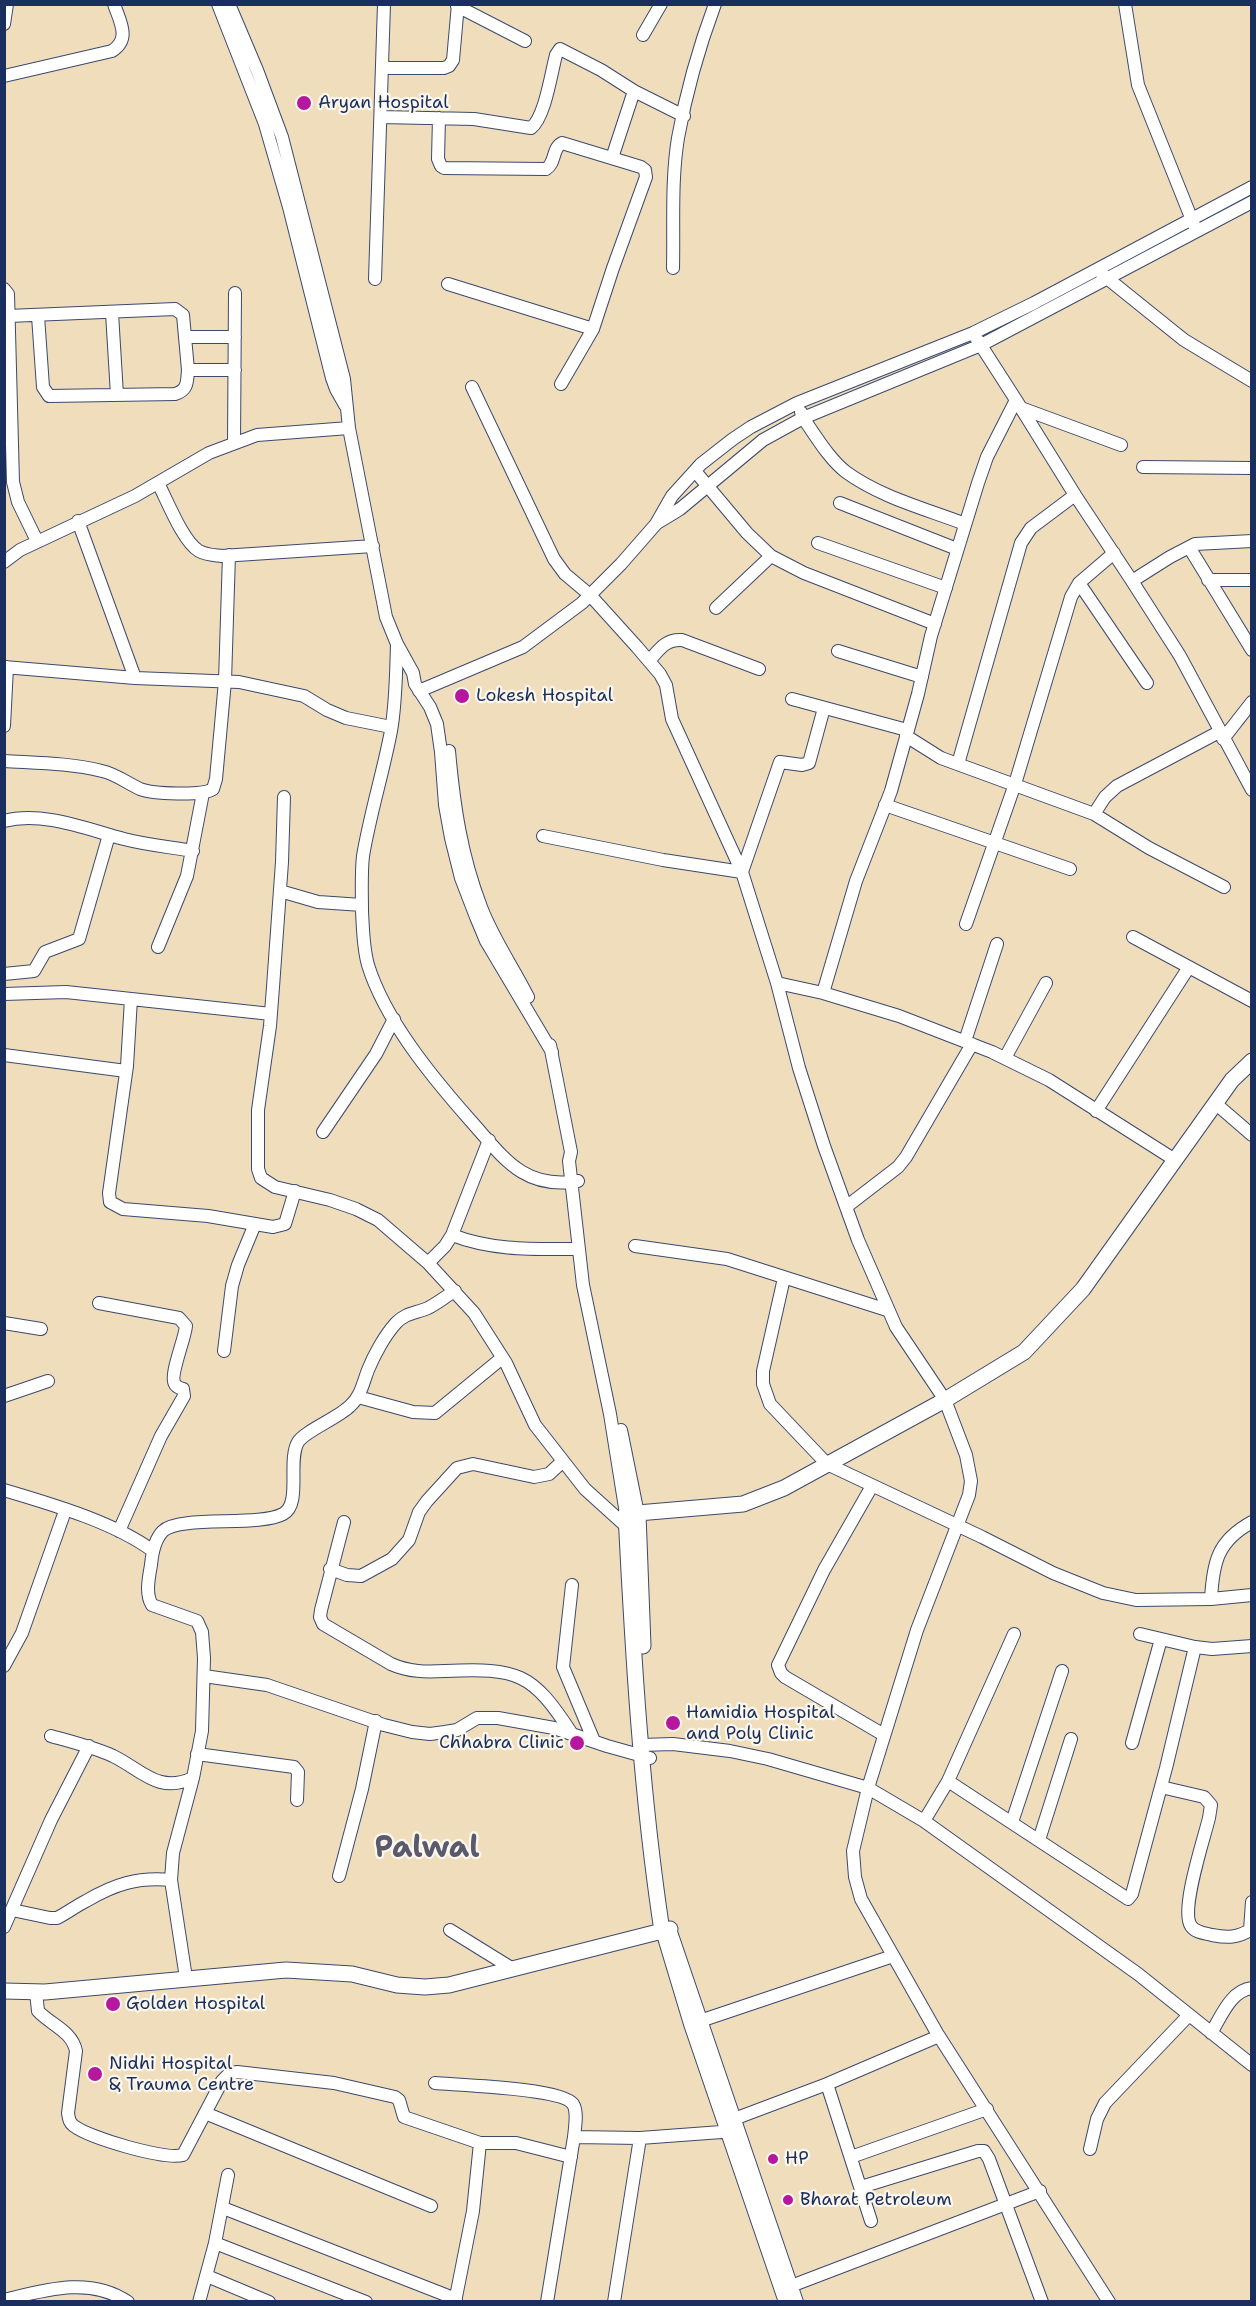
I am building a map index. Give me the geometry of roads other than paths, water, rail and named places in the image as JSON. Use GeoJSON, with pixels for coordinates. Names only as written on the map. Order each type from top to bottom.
{"type":"FeatureCollection","features":[{"type":"Feature","properties":{"kind":"main road"},"geometry":{"type":"LineString","coordinates":[[4,1991],[36,1992],[286,1970],[352,1974],[397,1984],[425,1987],[449,1985],[666,1930],[654,1883],[632,1520],[743,1504],[784,1488],[945,1400],[1024,1352],[1083,1288],[1232,1080],[1251,1062]]}},
{"type":"Feature","properties":{"kind":"street"},"geometry":{"type":"LineString","coordinates":[[4,24],[7,4]]}},
{"type":"Feature","properties":{"kind":"street"},"geometry":{"type":"LineString","coordinates":[[4,76],[112,51],[122,42],[123,32],[114,4]]}},
{"type":"Feature","properties":{"kind":"street"},"geometry":{"type":"LineString","coordinates":[[218,4],[266,124],[332,378],[345,406]]}},
{"type":"Feature","properties":{"kind":"street"},"geometry":{"type":"LineString","coordinates":[[229,4],[282,137],[344,379],[345,406],[386,617],[397,644],[443,722],[448,744],[458,832],[481,907],[549,1038],[571,1152],[569,1161],[575,1181],[632,1520]]}},
{"type":"Feature","properties":{"kind":"street"},"geometry":{"type":"LineString","coordinates":[[375,279],[384,4]]}},
{"type":"Feature","properties":{"kind":"street"},"geometry":{"type":"LineString","coordinates":[[643,36],[661,4]]}},
{"type":"Feature","properties":{"kind":"street"},"geometry":{"type":"LineString","coordinates":[[673,268],[674,180],[678,138],[698,52],[715,4]]}},
{"type":"Feature","properties":{"kind":"street"},"geometry":{"type":"LineString","coordinates":[[1125,4],[1138,85],[1190,219],[1197,231]]}},
{"type":"Feature","properties":{"kind":"street"},"geometry":{"type":"LineString","coordinates":[[382,68],[444,68],[449,66],[453,60],[458,5],[525,41]]}},
{"type":"Feature","properties":{"kind":"street"},"geometry":{"type":"LineString","coordinates":[[381,117],[494,121],[523,128],[534,126],[542,110],[555,56],[560,49],[684,116]]}},
{"type":"Feature","properties":{"kind":"street"},"geometry":{"type":"LineString","coordinates":[[612,158],[634,91]]}},
{"type":"Feature","properties":{"kind":"street"},"geometry":{"type":"LineString","coordinates":[[439,118],[438,159],[444,168],[546,169],[552,161],[557,146],[562,143],[641,167],[645,171],[646,177],[593,330],[561,384]]}},
{"type":"Feature","properties":{"kind":"street"},"geometry":{"type":"LineString","coordinates":[[423,689],[523,647],[590,595],[656,524],[672,496],[695,471],[733,439],[797,403],[973,333],[1251,187]]}},
{"type":"Feature","properties":{"kind":"street"},"geometry":{"type":"LineString","coordinates":[[656,524],[680,509],[763,440],[803,418],[981,345],[1250,204]]}},
{"type":"Feature","properties":{"kind":"street"},"geometry":{"type":"LineString","coordinates":[[1097,269],[1185,340],[1251,381]]}},
{"type":"Feature","properties":{"kind":"street"},"geometry":{"type":"LineString","coordinates":[[448,284],[593,330]]}},
{"type":"Feature","properties":{"kind":"street"},"geometry":{"type":"LineString","coordinates":[[4,288],[8,294],[13,482],[18,502],[37,541]]}},
{"type":"Feature","properties":{"kind":"street"},"geometry":{"type":"LineString","coordinates":[[234,443],[235,293]]}},
{"type":"Feature","properties":{"kind":"street"},"geometry":{"type":"LineString","coordinates":[[8,316],[180,311],[183,315],[188,370],[187,385],[181,392],[175,394],[53,397],[46,393],[43,387],[38,316]]}},
{"type":"Feature","properties":{"kind":"street"},"geometry":{"type":"LineString","coordinates":[[112,313],[117,395]]}},
{"type":"Feature","properties":{"kind":"street"},"geometry":{"type":"LineString","coordinates":[[973,333],[1180,656],[1251,790]]}},
{"type":"Feature","properties":{"kind":"street"},"geometry":{"type":"LineString","coordinates":[[185,337],[235,337]]}},
{"type":"Feature","properties":{"kind":"street"},"geometry":{"type":"LineString","coordinates":[[188,370],[235,370]]}},
{"type":"Feature","properties":{"kind":"street"},"geometry":{"type":"LineString","coordinates":[[472,387],[554,559],[565,574],[590,595],[650,661],[666,685],[672,719],[742,872],[777,983],[800,1068],[846,1208],[887,1310],[945,1400],[966,1455],[971,1481],[969,1495],[917,1630],[868,1788],[853,1851],[855,1877],[861,1899],[939,2036],[1110,2301]]}},
{"type":"Feature","properties":{"kind":"street"},"geometry":{"type":"LineString","coordinates":[[797,403],[803,418],[845,471],[884,492],[965,524]]}},
{"type":"Feature","properties":{"kind":"street"},"geometry":{"type":"LineString","coordinates":[[1019,404],[1121,445]]}},
{"type":"Feature","properties":{"kind":"street"},"geometry":{"type":"LineString","coordinates":[[823,993],[856,881],[885,805],[935,624],[987,457],[1019,404]]}},
{"type":"Feature","properties":{"kind":"street"},"geometry":{"type":"LineString","coordinates":[[4,562],[37,541],[135,496],[209,453],[234,443],[257,435],[349,428]]}},
{"type":"Feature","properties":{"kind":"street"},"geometry":{"type":"LineString","coordinates":[[1143,467],[1251,468]]}},
{"type":"Feature","properties":{"kind":"street"},"geometry":{"type":"LineString","coordinates":[[695,471],[747,533],[771,556],[804,573],[935,624]]}},
{"type":"Feature","properties":{"kind":"street"},"geometry":{"type":"LineString","coordinates":[[158,483],[193,546],[209,554],[229,555],[373,546]]}},
{"type":"Feature","properties":{"kind":"street"},"geometry":{"type":"LineString","coordinates":[[958,764],[1021,543],[1031,528],[1075,495]]}},
{"type":"Feature","properties":{"kind":"street"},"geometry":{"type":"LineString","coordinates":[[840,503],[957,549]]}},
{"type":"Feature","properties":{"kind":"street"},"geometry":{"type":"LineString","coordinates":[[78,521],[135,678]]}},
{"type":"Feature","properties":{"kind":"street"},"geometry":{"type":"LineString","coordinates":[[1132,580],[1196,544],[1251,541]]}},
{"type":"Feature","properties":{"kind":"street"},"geometry":{"type":"LineString","coordinates":[[818,543],[946,588]]}},
{"type":"Feature","properties":{"kind":"street"},"geometry":{"type":"LineString","coordinates":[[1188,548],[1251,650]]}},
{"type":"Feature","properties":{"kind":"street"},"geometry":{"type":"LineString","coordinates":[[966,924],[1015,784],[1071,597],[1079,583],[1114,552]]}},
{"type":"Feature","properties":{"kind":"street"},"geometry":{"type":"LineString","coordinates":[[4,761],[68,764],[105,771],[139,789],[150,791],[209,792],[215,786],[225,681],[229,555]]}},
{"type":"Feature","properties":{"kind":"street"},"geometry":{"type":"LineString","coordinates":[[716,608],[771,556]]}},
{"type":"Feature","properties":{"kind":"street"},"geometry":{"type":"LineString","coordinates":[[1208,580],[1251,580]]}},
{"type":"Feature","properties":{"kind":"street"},"geometry":{"type":"LineString","coordinates":[[1079,583],[1147,683]]}},
{"type":"Feature","properties":{"kind":"street"},"geometry":{"type":"LineString","coordinates":[[650,661],[666,642],[673,639],[759,669]]}},
{"type":"Feature","properties":{"kind":"street"},"geometry":{"type":"LineString","coordinates":[[397,644],[392,727],[363,857],[362,905],[364,944],[368,964],[394,1019],[431,1072],[489,1140],[523,1174],[538,1180],[575,1181]]}},
{"type":"Feature","properties":{"kind":"street"},"geometry":{"type":"LineString","coordinates":[[838,651],[922,677]]}},
{"type":"Feature","properties":{"kind":"street"},"geometry":{"type":"LineString","coordinates":[[4,726],[6,667],[135,678],[255,684],[304,696],[345,718],[392,727]]}},
{"type":"Feature","properties":{"kind":"street"},"geometry":{"type":"LineString","coordinates":[[792,699],[906,733],[941,758],[1094,814],[1149,848],[1224,887]]}},
{"type":"Feature","properties":{"kind":"street"},"geometry":{"type":"LineString","coordinates":[[1094,814],[1105,797],[1117,786],[1221,736],[1251,702]]}},
{"type":"Feature","properties":{"kind":"street"},"geometry":{"type":"LineString","coordinates":[[742,872],[780,762],[782,760],[802,765],[809,763],[824,708]]}},
{"type":"Feature","properties":{"kind":"street"},"geometry":{"type":"LineString","coordinates":[[158,947],[177,904],[193,851],[203,793]]}},
{"type":"Feature","properties":{"kind":"street"},"geometry":{"type":"LineString","coordinates":[[284,797],[271,1014],[258,1110],[258,1169],[261,1178],[275,1187],[338,1203],[378,1220],[428,1263],[474,1313],[502,1358],[535,1425],[585,1490],[632,1520]]}},
{"type":"Feature","properties":{"kind":"street"},"geometry":{"type":"LineString","coordinates":[[885,805],[1070,869]]}},
{"type":"Feature","properties":{"kind":"street"},"geometry":{"type":"LineString","coordinates":[[4,821],[24,819],[51,821],[146,844],[193,851]]}},
{"type":"Feature","properties":{"kind":"street"},"geometry":{"type":"LineString","coordinates":[[4,974],[34,971],[45,952],[79,939],[109,834]]}},
{"type":"Feature","properties":{"kind":"street"},"geometry":{"type":"LineString","coordinates":[[543,836],[663,860],[742,872]]}},
{"type":"Feature","properties":{"kind":"street"},"geometry":{"type":"LineString","coordinates":[[280,891],[318,902],[362,905]]}},
{"type":"Feature","properties":{"kind":"street"},"geometry":{"type":"LineString","coordinates":[[1133,937],[1251,1001]]}},
{"type":"Feature","properties":{"kind":"street"},"geometry":{"type":"LineString","coordinates":[[846,1208],[898,1167],[906,1157],[969,1042],[997,944]]}},
{"type":"Feature","properties":{"kind":"street"},"geometry":{"type":"LineString","coordinates":[[1096,1111],[1189,967]]}},
{"type":"Feature","properties":{"kind":"street"},"geometry":{"type":"LineString","coordinates":[[777,983],[823,993],[899,1016],[1005,1058],[1049,1080],[1175,1160]]}},
{"type":"Feature","properties":{"kind":"street"},"geometry":{"type":"LineString","coordinates":[[1005,1058],[1046,983]]}},
{"type":"Feature","properties":{"kind":"street"},"geometry":{"type":"LineString","coordinates":[[4,994],[66,992],[271,1014]]}},
{"type":"Feature","properties":{"kind":"street"},"geometry":{"type":"LineString","coordinates":[[131,999],[126,1071],[109,1193],[110,1202],[123,1209],[208,1216],[273,1227],[285,1224],[295,1191]]}},
{"type":"Feature","properties":{"kind":"street"},"geometry":{"type":"LineString","coordinates":[[323,1132],[376,1054],[394,1019]]}},
{"type":"Feature","properties":{"kind":"street"},"geometry":{"type":"LineString","coordinates":[[4,1055],[126,1071]]}},
{"type":"Feature","properties":{"kind":"street"},"geometry":{"type":"LineString","coordinates":[[1215,1103],[1251,1133]]}},
{"type":"Feature","properties":{"kind":"street"},"geometry":{"type":"LineString","coordinates":[[428,1263],[445,1246],[452,1235],[489,1140]]}},
{"type":"Feature","properties":{"kind":"street"},"geometry":{"type":"LineString","coordinates":[[575,1181],[578,1249],[583,1285],[632,1520]]}},
{"type":"Feature","properties":{"kind":"street"},"geometry":{"type":"LineString","coordinates":[[224,1351],[232,1286],[255,1224]]}},
{"type":"Feature","properties":{"kind":"street"},"geometry":{"type":"LineString","coordinates":[[452,1235],[473,1243],[502,1248],[578,1249]]}},
{"type":"Feature","properties":{"kind":"street"},"geometry":{"type":"LineString","coordinates":[[635,1246],[727,1259],[887,1310]]}},
{"type":"Feature","properties":{"kind":"street"},"geometry":{"type":"LineString","coordinates":[[784,1278],[763,1371],[763,1384],[770,1404],[827,1464],[1053,1574],[1103,1593],[1136,1600],[1211,1599],[1251,1595]]}},
{"type":"Feature","properties":{"kind":"street"},"geometry":{"type":"LineString","coordinates":[[186,1978],[171,1880],[173,1853],[193,1778],[202,1731],[204,1676],[202,1632],[196,1621],[154,1607],[149,1600],[153,1551],[159,1536],[168,1528],[202,1522],[266,1519],[284,1514],[290,1509],[293,1497],[293,1455],[297,1443],[302,1437],[332,1421],[358,1397],[369,1368],[394,1324],[404,1316],[428,1308],[455,1291]]}},
{"type":"Feature","properties":{"kind":"street"},"geometry":{"type":"LineString","coordinates":[[99,1303],[178,1318],[186,1326],[185,1338],[173,1375],[176,1386],[183,1389],[184,1396],[161,1436],[119,1531]]}},
{"type":"Feature","properties":{"kind":"street"},"geometry":{"type":"LineString","coordinates":[[4,1323],[41,1329]]}},
{"type":"Feature","properties":{"kind":"street"},"geometry":{"type":"LineString","coordinates":[[358,1397],[413,1412],[435,1413],[502,1358]]}},
{"type":"Feature","properties":{"kind":"street"},"geometry":{"type":"LineString","coordinates":[[4,1396],[48,1381]]}},
{"type":"Feature","properties":{"kind":"street"},"geometry":{"type":"LineString","coordinates":[[330,1569],[347,1575],[361,1576],[392,1558],[409,1540],[419,1512],[457,1468],[474,1464],[534,1477],[549,1474],[563,1461]]}},
{"type":"Feature","properties":{"kind":"street"},"geometry":{"type":"LineString","coordinates":[[872,1486],[824,1570],[778,1665],[784,1677],[884,1735]]}},
{"type":"Feature","properties":{"kind":"street"},"geometry":{"type":"LineString","coordinates":[[4,1490],[77,1513],[119,1531],[153,1551]]}},
{"type":"Feature","properties":{"kind":"street"},"geometry":{"type":"LineString","coordinates":[[4,1666],[22,1633],[66,1511]]}},
{"type":"Feature","properties":{"kind":"street"},"geometry":{"type":"LineString","coordinates":[[344,1522],[320,1613],[323,1624],[402,1669],[429,1672],[483,1670],[505,1672],[523,1678],[537,1687],[572,1734]]}},
{"type":"Feature","properties":{"kind":"street"},"geometry":{"type":"LineString","coordinates":[[1211,1599],[1213,1568],[1220,1552],[1233,1535],[1251,1522]]}},
{"type":"Feature","properties":{"kind":"street"},"geometry":{"type":"LineString","coordinates":[[572,1585],[563,1666],[594,1741]]}},
{"type":"Feature","properties":{"kind":"street"},"geometry":{"type":"LineString","coordinates":[[924,1821],[948,1780],[1014,1634]]}},
{"type":"Feature","properties":{"kind":"street"},"geometry":{"type":"LineString","coordinates":[[1140,1634],[1212,1649],[1251,1646]]}},
{"type":"Feature","properties":{"kind":"street"},"geometry":{"type":"LineString","coordinates":[[1132,1743],[1161,1639]]}},
{"type":"Feature","properties":{"kind":"street"},"geometry":{"type":"LineString","coordinates":[[948,1780],[1121,1897],[1128,1899],[1132,1894],[1161,1787],[1195,1647]]}},
{"type":"Feature","properties":{"kind":"street"},"geometry":{"type":"LineString","coordinates":[[1012,1822],[1062,1671]]}},
{"type":"Feature","properties":{"kind":"street"},"geometry":{"type":"LineString","coordinates":[[204,1676],[267,1685],[396,1728],[430,1734],[457,1730],[477,1718],[498,1718],[541,1725],[594,1741],[645,1751],[673,1744],[730,1751],[768,1759],[868,1788],[924,1821],[1146,1981],[1251,2065]]}},
{"type":"Feature","properties":{"kind":"street"},"geometry":{"type":"LineString","coordinates":[[339,1876],[362,1789],[376,1721]]}},
{"type":"Feature","properties":{"kind":"street"},"geometry":{"type":"LineString","coordinates":[[51,1736],[89,1746],[114,1757],[157,1782],[180,1784],[193,1778]]}},
{"type":"Feature","properties":{"kind":"street"},"geometry":{"type":"LineString","coordinates":[[1039,1840],[1071,1739]]}},
{"type":"Feature","properties":{"kind":"street"},"geometry":{"type":"LineString","coordinates":[[4,1927],[51,1820],[89,1746]]}},
{"type":"Feature","properties":{"kind":"street"},"geometry":{"type":"LineString","coordinates":[[197,1754],[294,1767],[298,1772],[297,1800]]}},
{"type":"Feature","properties":{"kind":"street"},"geometry":{"type":"LineString","coordinates":[[1161,1787],[1204,1797],[1210,1804],[1209,1818],[1189,1898],[1189,1921],[1192,1928],[1198,1932],[1232,1938],[1251,1930],[1251,1902]]}},
{"type":"Feature","properties":{"kind":"street"},"geometry":{"type":"LineString","coordinates":[[12,1910],[57,1918],[113,1887],[135,1880],[171,1880]]}},
{"type":"Feature","properties":{"kind":"street"},"geometry":{"type":"LineString","coordinates":[[450,1930],[513,1969]]}},
{"type":"Feature","properties":{"kind":"street"},"geometry":{"type":"LineString","coordinates":[[666,1930],[700,2021],[784,2301]]}},
{"type":"Feature","properties":{"kind":"street"},"geometry":{"type":"LineString","coordinates":[[666,1930],[690,2024],[733,2128],[796,2301]]}},
{"type":"Feature","properties":{"kind":"street"},"geometry":{"type":"LineString","coordinates":[[700,2021],[893,1956]]}},
{"type":"Feature","properties":{"kind":"street"},"geometry":{"type":"LineString","coordinates":[[1211,2033],[1233,1998],[1239,1992],[1251,1988]]}},
{"type":"Feature","properties":{"kind":"street"},"geometry":{"type":"LineString","coordinates":[[36,1992],[38,2011],[69,2037],[75,2046],[68,2113],[71,2124],[105,2140],[178,2156],[187,2151],[222,2081],[228,2075],[237,2072],[334,2083],[395,2097],[399,2100],[404,2117],[480,2143],[516,2143],[571,2157]]}},
{"type":"Feature","properties":{"kind":"street"},"geometry":{"type":"LineString","coordinates":[[1090,2150],[1097,2118],[1105,2103],[1189,2015]]}},
{"type":"Feature","properties":{"kind":"street"},"geometry":{"type":"LineString","coordinates":[[574,2137],[640,2138],[733,2128],[827,2084],[939,2036]]}},
{"type":"Feature","properties":{"kind":"street"},"geometry":{"type":"LineString","coordinates":[[435,2083],[545,2092],[568,2100],[574,2107],[574,2137],[547,2301]]}},
{"type":"Feature","properties":{"kind":"street"},"geometry":{"type":"LineString","coordinates":[[827,2084],[872,2221]]}},
{"type":"Feature","properties":{"kind":"street"},"geometry":{"type":"LineString","coordinates":[[851,2157],[987,2109]]}},
{"type":"Feature","properties":{"kind":"street"},"geometry":{"type":"LineString","coordinates":[[205,2114],[431,2206]]}},
{"type":"Feature","properties":{"kind":"street"},"geometry":{"type":"LineString","coordinates":[[614,2301],[640,2138]]}},
{"type":"Feature","properties":{"kind":"street"},"geometry":{"type":"LineString","coordinates":[[223,2208],[455,2300],[473,2211],[480,2143]]}},
{"type":"Feature","properties":{"kind":"street"},"geometry":{"type":"LineString","coordinates":[[861,2187],[984,2151],[1042,2301]]}},
{"type":"Feature","properties":{"kind":"street"},"geometry":{"type":"LineString","coordinates":[[200,2301],[223,2208],[228,2175]]}},
{"type":"Feature","properties":{"kind":"street"},"geometry":{"type":"LineString","coordinates":[[791,2286],[1040,2191]]}},
{"type":"Feature","properties":{"kind":"street"},"geometry":{"type":"LineString","coordinates":[[215,2243],[366,2301]]}},
{"type":"Feature","properties":{"kind":"street"},"geometry":{"type":"LineString","coordinates":[[207,2276],[269,2301]]}},
{"type":"Feature","properties":{"kind":"street"},"geometry":{"type":"LineString","coordinates":[[4,2300],[48,2289],[78,2287],[110,2292],[128,2301]]}},
{"type":"Feature","properties":{"kind":"place","name":"Aryan Hospital"},"geometry":{"type":"Point","coordinates":[304,103]}},
{"type":"Feature","properties":{"kind":"place","name":"Lokesh Hospital"},"geometry":{"type":"Point","coordinates":[462,696]}},
{"type":"Feature","properties":{"kind":"place","name":"Hamidia Hospital and Poly Clinic"},"geometry":{"type":"Point","coordinates":[673,1723]}},
{"type":"Feature","properties":{"kind":"place","name":"Chhabra Clinic"},"geometry":{"type":"Point","coordinates":[577,1743]}},
{"type":"Feature","properties":{"kind":"place","name":"Golden Hospital"},"geometry":{"type":"Point","coordinates":[113,2004]}},
{"type":"Feature","properties":{"kind":"place","name":"Nidhi Hospital & Trauma Centre"},"geometry":{"type":"Point","coordinates":[95,2074]}},
{"type":"Feature","properties":{"kind":"place","name":"HP"},"geometry":{"type":"Point","coordinates":[773,2159]}},
{"type":"Feature","properties":{"kind":"place","name":"Bharat Petroleum"},"geometry":{"type":"Point","coordinates":[788,2200]}},
{"type":"Feature","properties":{"kind":"district","name":"Palwal"},"geometry":{"type":"Point","coordinates":[427,1849]}}]}
